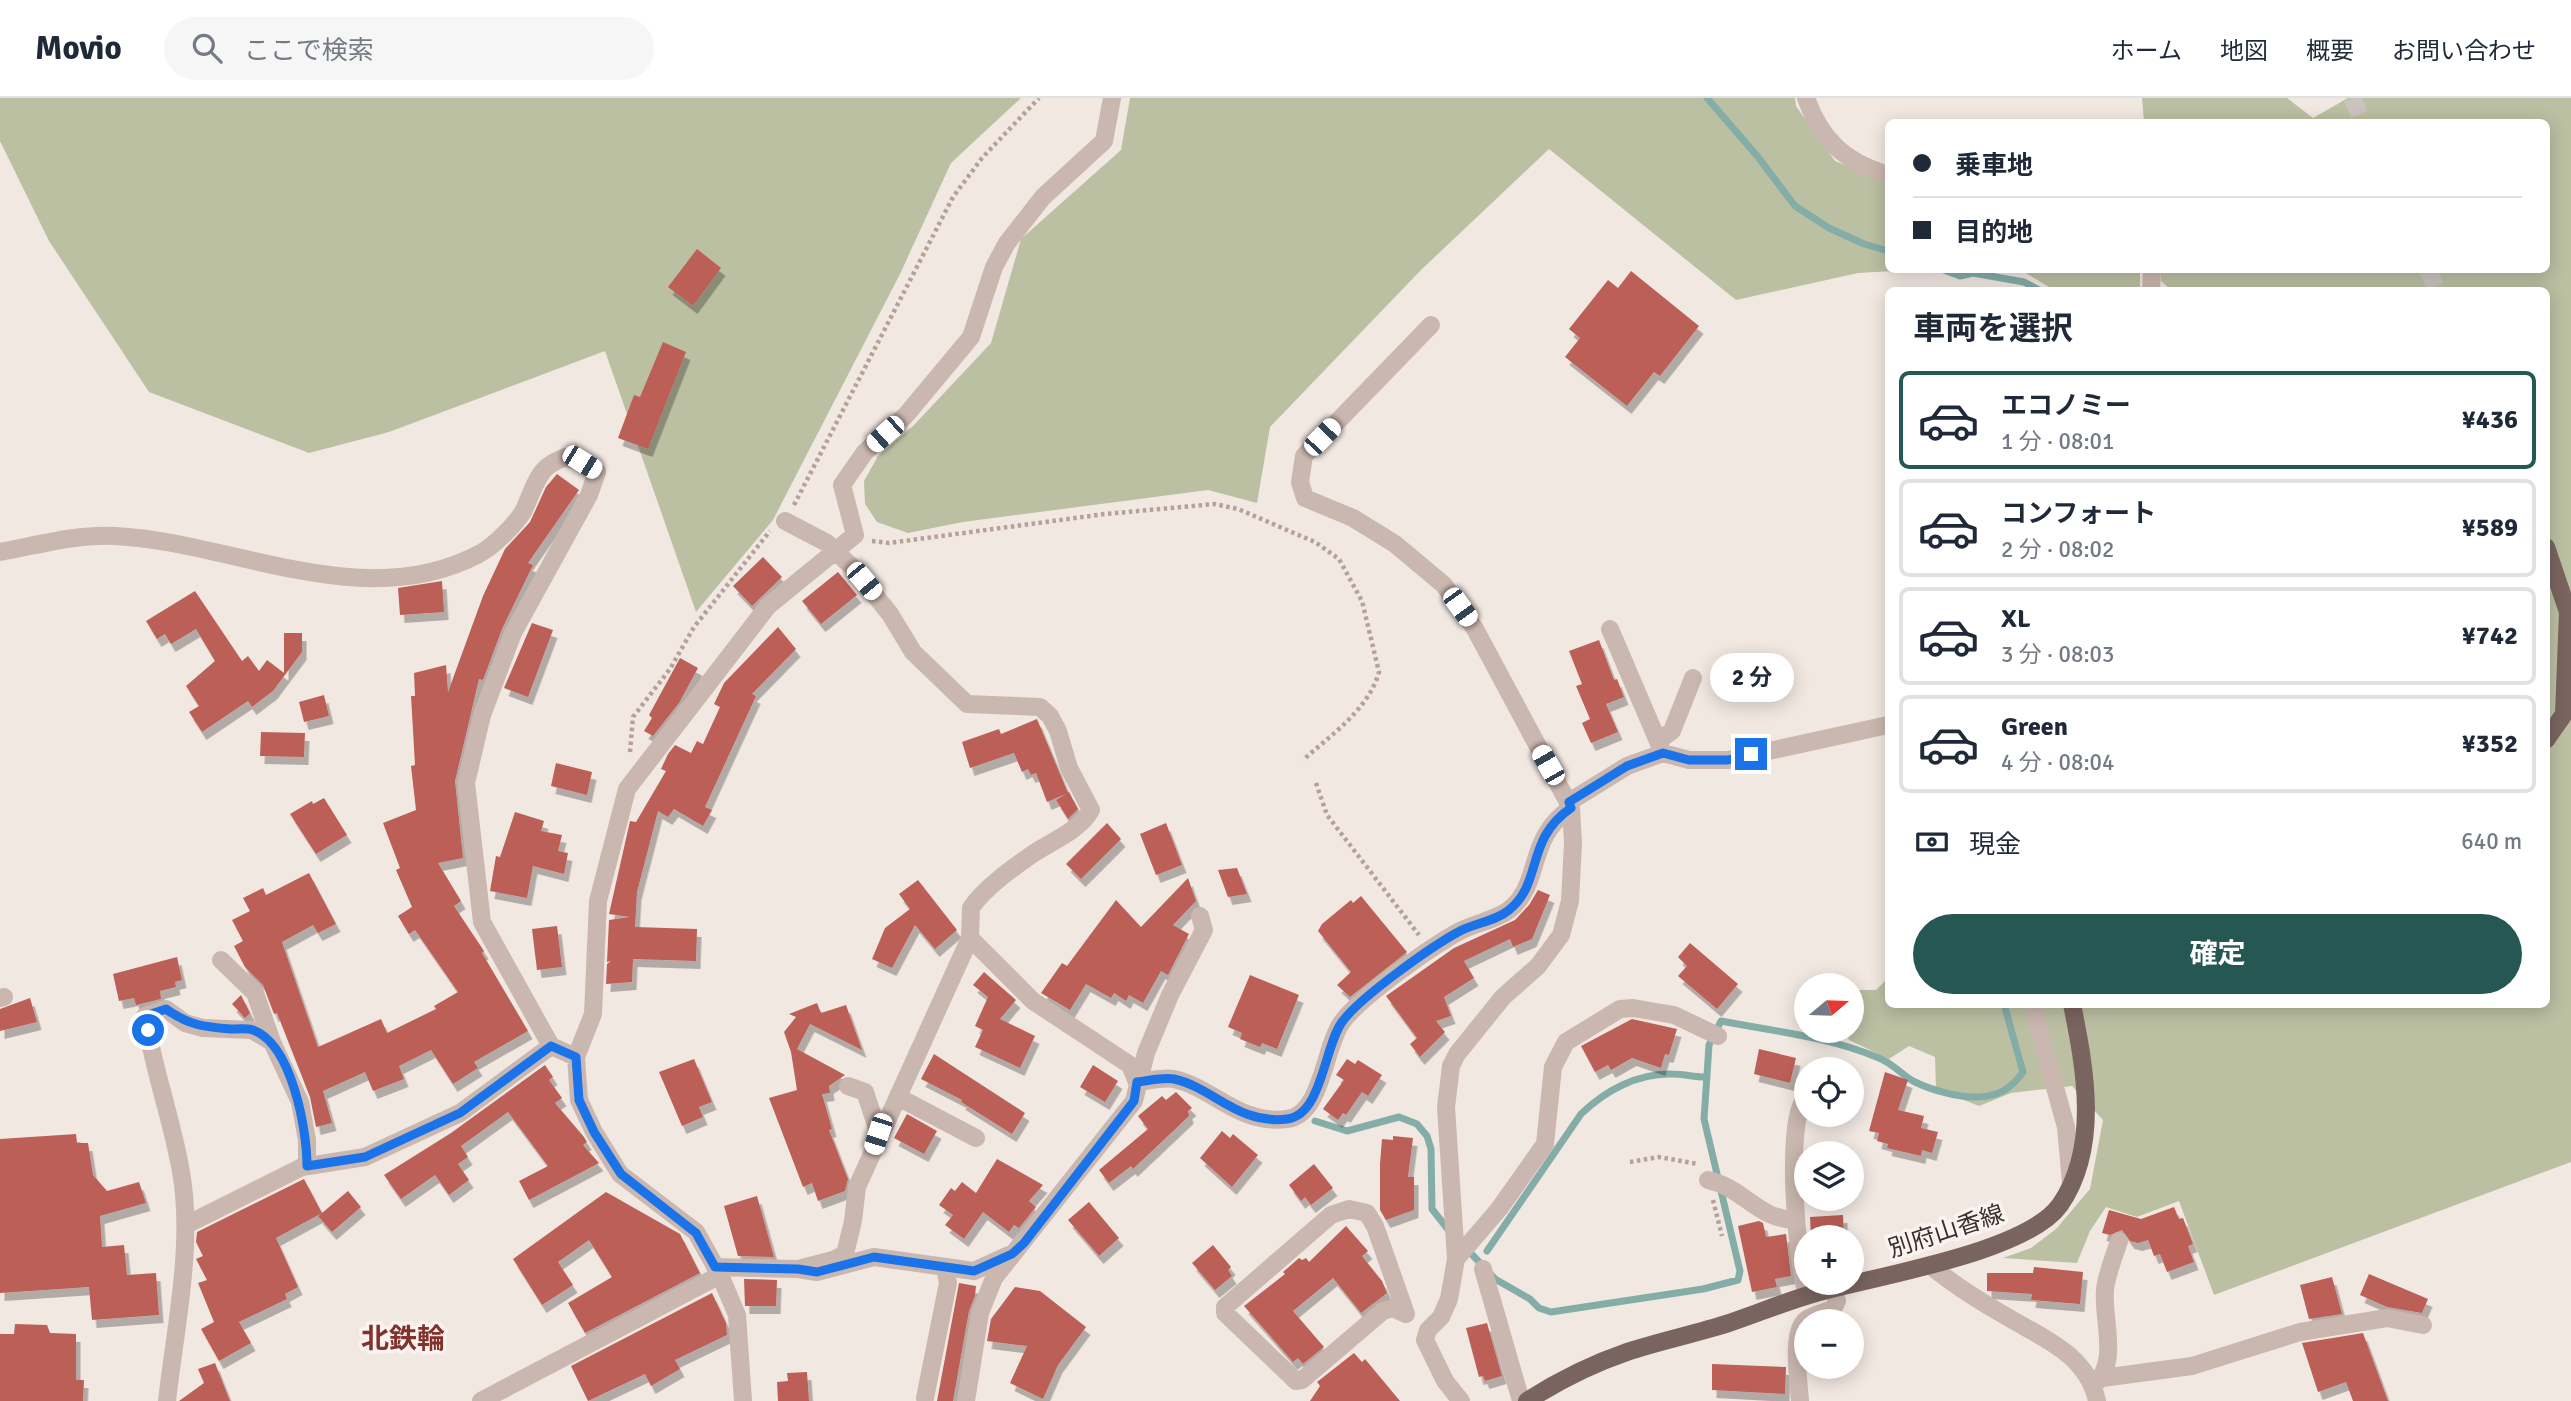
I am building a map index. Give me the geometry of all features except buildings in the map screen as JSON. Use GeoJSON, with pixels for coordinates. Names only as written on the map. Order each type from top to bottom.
{"type":"FeatureCollection","features":[{"type":"Feature","properties":{"kind":"main road"},"geometry":{"type":"LineString","coordinates":[[2550,559],[2568,612],[2567,711],[2550,734]]}},
{"type":"Feature","properties":{"kind":"main road","name":"別府山香線"},"geometry":{"type":"LineString","coordinates":[[1864,1281],[1931,1266],[2040,1225],[2059,1205],[2071,1183],[2085,1140],[2083,1061],[2073,1008]]}},
{"type":"Feature","properties":{"kind":"main road","name":"別府山香線"},"geometry":{"type":"LineString","coordinates":[[1527,1401],[1562,1380],[1627,1352],[1728,1324],[1807,1295]]}},
{"type":"Feature","properties":{"kind":"street"},"geometry":{"type":"LineString","coordinates":[[743,1401],[737,1315],[718,1271],[696,1233],[621,1174],[594,1132],[579,1100],[576,1057],[593,1014],[598,901],[627,789],[768,606],[855,534],[842,485],[865,452],[906,415],[971,337],[994,267],[1007,243],[1043,197],[1104,141],[1111,98]]}},
{"type":"Feature","properties":{"kind":"street"},"geometry":{"type":"LineString","coordinates":[[1806,98],[1814,122],[1828,142],[1854,162],[1885,174]]}},
{"type":"Feature","properties":{"kind":"street"},"geometry":{"type":"LineString","coordinates":[[1425,1340],[1449,1299],[1456,1259],[1446,1084],[1457,1054],[1503,997],[1538,966],[1561,934],[1570,901],[1573,844],[1570,805],[1475,629],[1444,585],[1395,544],[1353,518],[1305,498],[1300,482],[1304,456],[1431,325]]}},
{"type":"Feature","properties":{"kind":"street"},"geometry":{"type":"LineString","coordinates":[[0,552],[69,539],[114,536],[172,543],[262,563],[340,575],[433,573],[481,553],[521,514],[546,468],[565,457],[582,462],[597,472],[589,495],[513,633],[482,715],[466,783],[482,922],[551,1046],[576,1057]]}},
{"type":"Feature","properties":{"kind":"street"},"geometry":{"type":"LineString","coordinates":[[785,521],[827,543],[835,551],[875,594],[912,652],[967,704],[1040,707],[1051,716],[1069,768],[1090,805],[1090,814],[1082,822],[1032,854],[974,903],[969,918],[970,938],[898,1097],[878,1134],[857,1186],[853,1222],[845,1254],[833,1261],[798,1269]]}},
{"type":"Feature","properties":{"kind":"street"},"geometry":{"type":"LineString","coordinates":[[1611,629],[1660,747],[1689,760],[1728,760],[1885,726]]}},
{"type":"Feature","properties":{"kind":"street"},"geometry":{"type":"LineString","coordinates":[[1137,1082],[1170,1078],[1246,1114],[1286,1119],[1297,1116],[1317,1093],[1325,1059],[1343,1021],[1432,948],[1462,930],[1509,910],[1530,877],[1539,844],[1548,826],[1570,805],[1660,747],[1672,731],[1693,678]]}},
{"type":"Feature","properties":{"kind":"street"},"geometry":{"type":"LineString","coordinates":[[966,1401],[986,1295],[1012,1254],[1134,1101],[1137,1082],[1170,995],[1204,930],[1200,916]]}},
{"type":"Feature","properties":{"kind":"street"},"geometry":{"type":"LineString","coordinates":[[970,938],[1033,1001],[1129,1065],[1137,1082]]}},
{"type":"Feature","properties":{"kind":"street"},"geometry":{"type":"LineString","coordinates":[[221,960],[255,993],[272,1042],[300,1102],[307,1140],[307,1166]]}},
{"type":"Feature","properties":{"kind":"street"},"geometry":{"type":"LineString","coordinates":[[1456,1259],[1499,1209],[1545,1143],[1553,1067],[1566,1042],[1620,1009],[1633,1008],[1674,1015],[1718,1036]]}},
{"type":"Feature","properties":{"kind":"street"},"geometry":{"type":"LineString","coordinates":[[2033,1008],[2066,1127],[2071,1183]]}},
{"type":"Feature","properties":{"kind":"street"},"geometry":{"type":"LineString","coordinates":[[167,1401],[186,1225],[182,1173],[149,1044],[145,1016],[166,1009],[185,1023],[203,1028],[252,1030],[272,1042]]}},
{"type":"Feature","properties":{"kind":"street"},"geometry":{"type":"LineString","coordinates":[[186,1225],[307,1166],[365,1157],[460,1113],[551,1046]]}},
{"type":"Feature","properties":{"kind":"street"},"geometry":{"type":"LineString","coordinates":[[848,1086],[866,1092],[878,1134]]}},
{"type":"Feature","properties":{"kind":"street"},"geometry":{"type":"LineString","coordinates":[[898,1097],[976,1138]]}},
{"type":"Feature","properties":{"kind":"street"},"geometry":{"type":"LineString","coordinates":[[1795,1127],[1795,1225]]}},
{"type":"Feature","properties":{"kind":"street"},"geometry":{"type":"LineString","coordinates":[[1708,1180],[1742,1193],[1759,1210],[1777,1220],[1795,1220]]}},
{"type":"Feature","properties":{"kind":"street"},"geometry":{"type":"LineString","coordinates":[[1406,1314],[1393,1308],[1383,1311],[1302,1380],[1296,1381],[1225,1313],[1225,1307],[1331,1215],[1349,1209],[1367,1213],[1375,1227],[1406,1314],[1425,1340],[1445,1381],[1461,1401]]}},
{"type":"Feature","properties":{"kind":"street"},"geometry":{"type":"LineString","coordinates":[[2098,1388],[2109,1336],[2104,1312],[2105,1287],[2119,1241]]}},
{"type":"Feature","properties":{"kind":"street"},"geometry":{"type":"LineString","coordinates":[[481,1401],[718,1271],[798,1269],[817,1272],[874,1257],[924,1261],[945,1267],[984,1269],[1012,1254]]}},
{"type":"Feature","properties":{"kind":"street"},"geometry":{"type":"LineString","coordinates":[[1931,1266],[1969,1294],[2047,1338],[2076,1360],[2098,1388]]}},
{"type":"Feature","properties":{"kind":"street"},"geometry":{"type":"LineString","coordinates":[[925,1398],[947,1283],[945,1267]]}},
{"type":"Feature","properties":{"kind":"street"},"geometry":{"type":"LineString","coordinates":[[1483,1269],[1521,1401]]}},
{"type":"Feature","properties":{"kind":"street"},"geometry":{"type":"LineString","coordinates":[[1800,1401],[1796,1347],[1799,1326],[1833,1309],[1837,1301],[1835,1295]]}},
{"type":"Feature","properties":{"kind":"street"},"geometry":{"type":"LineString","coordinates":[[2098,1388],[2192,1366],[2300,1332],[2387,1318],[2423,1325]]}},
{"type":"Feature","properties":{"kind":"path"},"geometry":{"type":"LineString","coordinates":[[638,776],[630,755],[633,717],[670,669],[680,647],[752,551],[774,527],[785,521],[953,197],[982,158],[1039,98]]}},
{"type":"Feature","properties":{"kind":"path"},"geometry":{"type":"LineString","coordinates":[[855,534],[871,541],[889,543],[1105,514],[1215,504],[1283,526],[1315,542],[1339,559],[1362,601],[1379,672],[1376,682],[1349,720],[1303,760]]}},
{"type":"Feature","properties":{"kind":"path"},"geometry":{"type":"LineString","coordinates":[[1315,783],[1327,815],[1414,929],[1432,948]]}},
{"type":"Feature","properties":{"kind":"green space"},"geometry":{"type":"Polygon","coordinates":[[[0,98],[1021,98],[951,163],[900,274],[773,520],[696,612],[605,351],[389,432],[309,453],[149,392],[49,241],[0,141],[0,98]]]}},
{"type":"Feature","properties":{"kind":"green space"},"geometry":{"type":"Polygon","coordinates":[[[1130,98],[1795,98],[1796,106],[1835,161],[1885,182],[1885,272],[1858,273],[1736,300],[1549,149],[1421,270],[1270,427],[1257,503],[1208,490],[963,522],[908,533],[877,522],[865,504],[864,481],[878,456],[913,426],[991,343],[1021,239],[1121,150],[1130,98]]]}},
{"type":"Feature","properties":{"kind":"green space"},"geometry":{"type":"Polygon","coordinates":[[[2142,98],[2287,98],[2313,118],[2348,98],[2571,98],[2571,1162],[2214,1295],[2179,1201],[2137,1217],[2106,1207],[2090,1231],[2077,1263],[2003,1258],[2031,1248],[2056,1229],[2090,1189],[2103,1120],[2072,1086],[2011,1093],[1979,1106],[1936,1089],[1935,1057],[1909,1046],[1889,1059],[1855,1043],[1864,1043],[1864,990],[1876,990],[1885,981],[1885,1008],[2550,1008],[2550,287],[2168,287],[2161,281],[2161,273],[2550,273],[2550,119],[2144,119],[2142,98]]]}},
{"type":"Feature","properties":{"kind":"green space"},"geometry":{"type":"Polygon","coordinates":[[[2026,273],[2140,273],[2140,287],[2049,287],[2026,273]]]}},
{"type":"Feature","properties":{"kind":"waterway"},"geometry":{"type":"LineString","coordinates":[[1707,98],[1758,157],[1795,206],[1829,228],[1885,250]]}},
{"type":"Feature","properties":{"kind":"waterway"},"geometry":{"type":"LineString","coordinates":[[1952,273],[1960,276],[1973,273]]}},
{"type":"Feature","properties":{"kind":"waterway"},"geometry":{"type":"LineString","coordinates":[[1973,273],[2024,282],[2033,287]]}},
{"type":"Feature","properties":{"kind":"waterway"},"geometry":{"type":"LineString","coordinates":[[1466,1248],[1495,1279],[1530,1299],[1539,1308],[1551,1312],[1703,1289],[1738,1280],[1740,1271],[1704,1119],[1709,1045],[1721,1021],[1841,1045],[1884,1061],[1911,1080],[1929,1088],[1954,1095],[1978,1097],[2004,1091],[2023,1072],[2005,1008]]}},
{"type":"Feature","properties":{"kind":"waterway"},"geometry":{"type":"LineString","coordinates":[[1487,1251],[1581,1114],[1590,1106],[1611,1091],[1634,1080],[1659,1074],[1705,1077]]}},
{"type":"Feature","properties":{"kind":"waterway"},"geometry":{"type":"LineString","coordinates":[[1315,1121],[1347,1131],[1399,1117],[1417,1124],[1427,1136],[1431,1149],[1432,1209],[1450,1232]]}},
{"type":"Feature","properties":{"kind":"tunnel"},"geometry":{"type":"LineString","coordinates":[[2352,98],[2362,119]]}},
{"type":"Feature","properties":{"kind":"tunnel"},"geometry":{"type":"LineString","coordinates":[[2429,273],[2436,287]]}},
{"type":"Feature","properties":{"kind":"district","name":"北鉄輪"},"geometry":{"type":"Point","coordinates":[403,1339]}},
{"type":"Feature","properties":{"kind":"route"},"geometry":{"type":"LineString","coordinates":[[148,1030],[145,1016],[166,1009],[185,1023],[203,1028],[252,1030],[272,1042],[300,1102],[307,1140],[307,1166],[365,1157],[460,1113],[551,1046],[576,1057],[579,1100],[594,1132],[621,1174],[696,1233],[715,1267],[817,1272],[874,1257],[924,1261],[951,1269],[974,1271],[984,1269],[1012,1254],[1024,1243],[1134,1101],[1137,1082],[1170,1078],[1182,1081],[1216,1101],[1254,1117],[1286,1119],[1297,1116],[1317,1093],[1325,1059],[1343,1021],[1432,948],[1462,930],[1509,910],[1530,877],[1539,844],[1548,826],[1571,808],[1569,802],[1627,766],[1663,753],[1689,760],[1728,760],[1751,754]]}}]}
